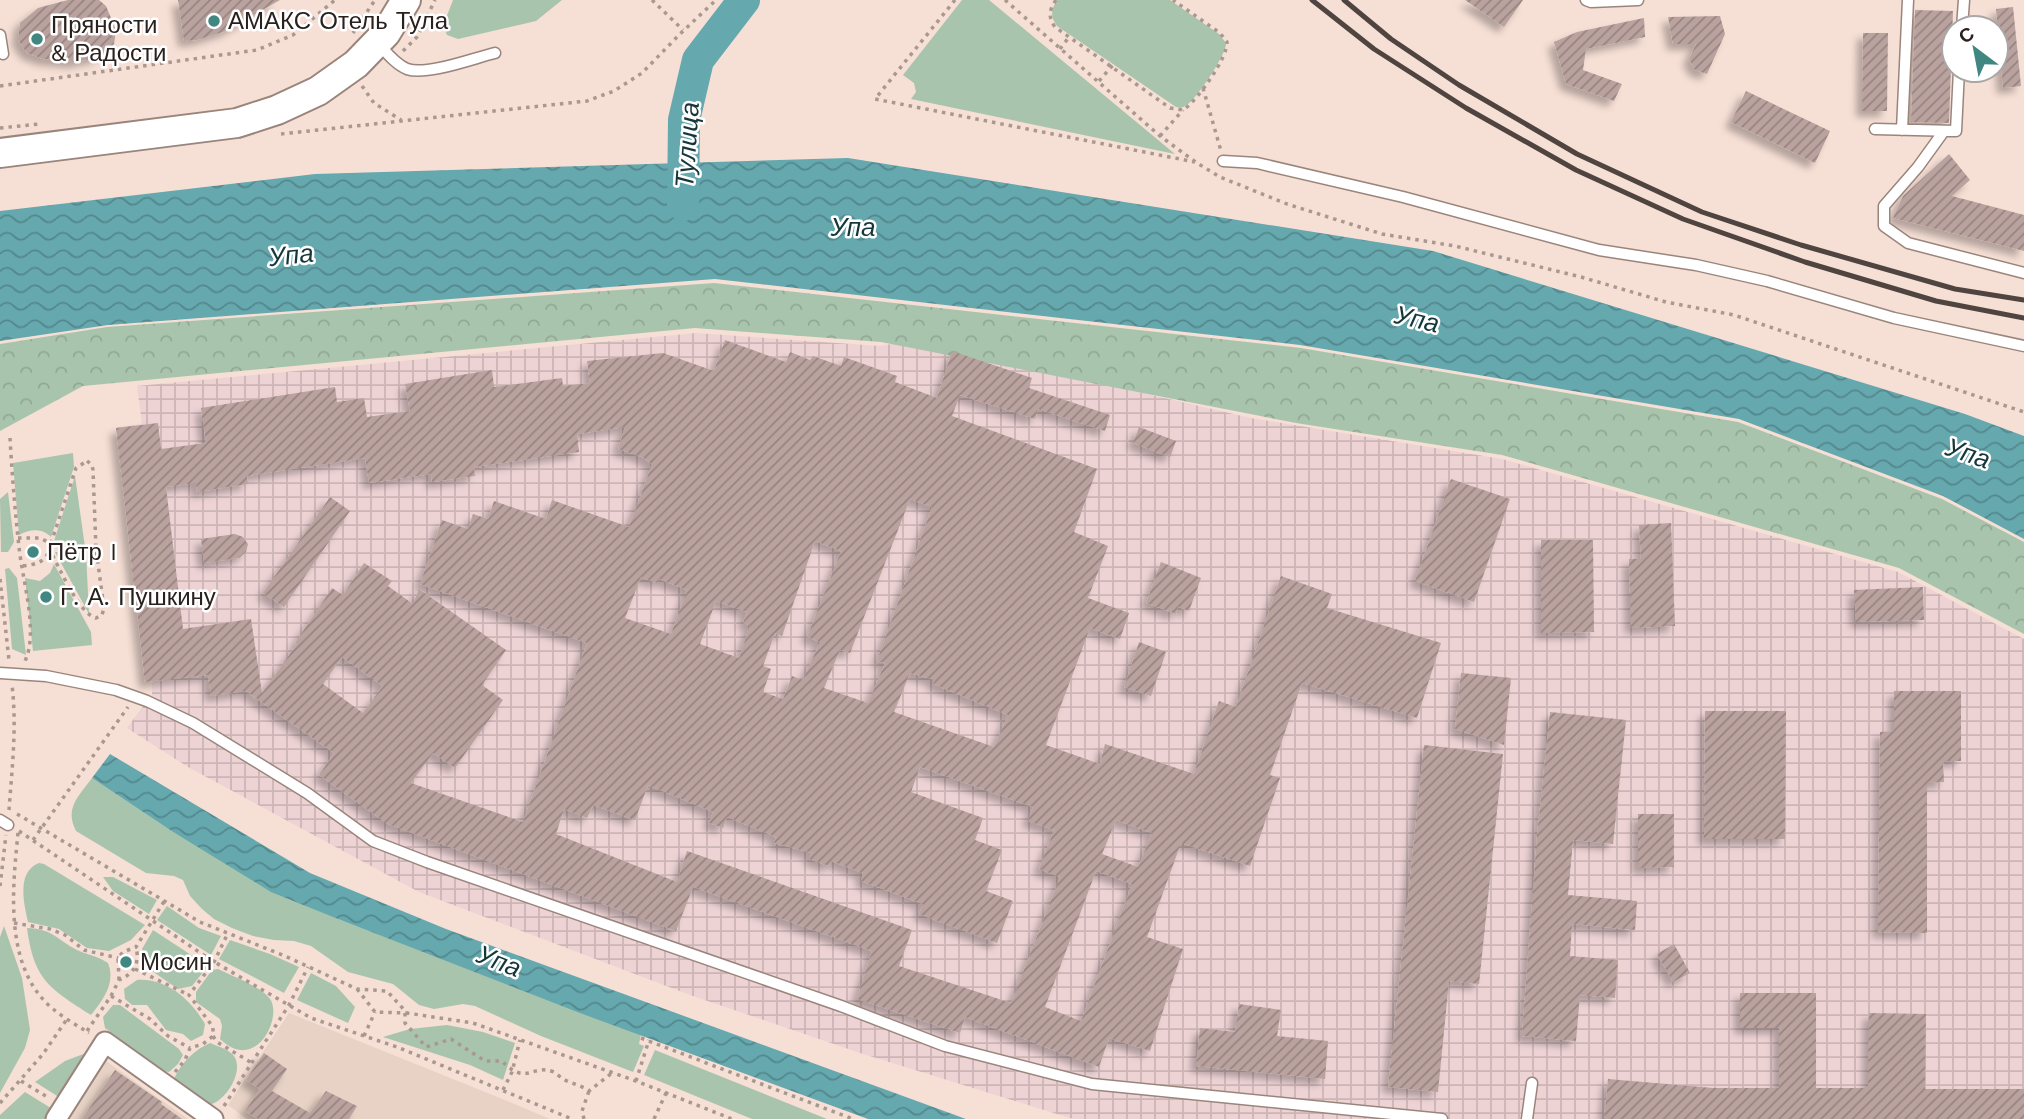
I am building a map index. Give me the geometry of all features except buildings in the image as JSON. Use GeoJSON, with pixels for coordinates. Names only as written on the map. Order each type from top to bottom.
{"type":"FeatureCollection","features":[{"type":"Feature","properties":{"kind":"main road"},"geometry":{"type":"LineString","coordinates":[[0,153],[237,123],[277,110],[318,91],[406,0]]}},
{"type":"Feature","properties":{"kind":"street"},"geometry":{"type":"LineString","coordinates":[[60,1113],[105,1042],[164,1084],[218,1113]]}},
{"type":"Feature","properties":{"kind":"lane"},"geometry":{"type":"LineString","coordinates":[[1586,0],[1638,0]]}},
{"type":"Feature","properties":{"kind":"lane"},"geometry":{"type":"LineString","coordinates":[[1902,130],[1908,0]]}},
{"type":"Feature","properties":{"kind":"lane"},"geometry":{"type":"LineString","coordinates":[[0,35],[3,54]]}},
{"type":"Feature","properties":{"kind":"lane"},"geometry":{"type":"LineString","coordinates":[[361,48],[394,60],[408,69],[427,70],[495,53]]}},
{"type":"Feature","properties":{"kind":"lane"},"geometry":{"type":"LineString","coordinates":[[1875,129],[1956,131],[1958,84]]}},
{"type":"Feature","properties":{"kind":"lane"},"geometry":{"type":"LineString","coordinates":[[1944,131],[1918,167],[1884,206],[1884,226],[1908,243],[2024,273]]}},
{"type":"Feature","properties":{"kind":"lane"},"geometry":{"type":"LineString","coordinates":[[1223,161],[1257,163],[1403,197],[1599,250],[1708,267],[1768,281],[1894,318],[2024,346]]}},
{"type":"Feature","properties":{"kind":"lane"},"geometry":{"type":"LineString","coordinates":[[10,676],[46,676],[116,690],[148,701],[193,723],[307,793],[373,841],[841,1006],[945,1046],[1091,1084],[1442,1119]]}},
{"type":"Feature","properties":{"kind":"lane"},"geometry":{"type":"LineString","coordinates":[[1527,1119],[1532,1083]]}},
{"type":"Feature","properties":{"kind":"path"},"geometry":{"type":"LineString","coordinates":[[0,86],[257,50],[293,35],[335,0]]}},
{"type":"Feature","properties":{"kind":"path"},"geometry":{"type":"LineString","coordinates":[[375,0],[361,48],[362,86],[374,103],[401,120]]}},
{"type":"Feature","properties":{"kind":"path"},"geometry":{"type":"LineString","coordinates":[[652,0],[683,30]]}},
{"type":"Feature","properties":{"kind":"path"},"geometry":{"type":"LineString","coordinates":[[278,134],[587,101],[614,91],[642,74],[683,30],[716,0]]}},
{"type":"Feature","properties":{"kind":"path"},"geometry":{"type":"LineString","coordinates":[[955,0],[875,99],[1197,163]]}},
{"type":"Feature","properties":{"kind":"path"},"geometry":{"type":"LineString","coordinates":[[1005,0],[1160,136],[1220,177],[1287,204],[1382,234],[1455,246],[1581,277],[1666,302],[1734,315],[2024,412]]}},
{"type":"Feature","properties":{"kind":"path"},"geometry":{"type":"LineString","coordinates":[[1056,0],[1049,17],[1055,27],[1170,108],[1183,110]]}},
{"type":"Feature","properties":{"kind":"path"},"geometry":{"type":"LineString","coordinates":[[1160,136],[1183,110],[1193,103],[1226,53],[1227,42],[1220,33],[1173,0]]}},
{"type":"Feature","properties":{"kind":"path"},"geometry":{"type":"LineString","coordinates":[[1060,49],[1069,37]]}},
{"type":"Feature","properties":{"kind":"path"},"geometry":{"type":"LineString","coordinates":[[1099,81],[1112,66]]}},
{"type":"Feature","properties":{"kind":"path"},"geometry":{"type":"LineString","coordinates":[[1203,88],[1223,161],[1220,177]]}},
{"type":"Feature","properties":{"kind":"path"},"geometry":{"type":"LineString","coordinates":[[0,128],[47,123]]}},
{"type":"Feature","properties":{"kind":"path"},"geometry":{"type":"LineString","coordinates":[[10,438],[31,649],[10,676]]}},
{"type":"Feature","properties":{"kind":"path"},"geometry":{"type":"LineString","coordinates":[[18,538],[40,538],[48,542],[49,549],[81,607],[89,617],[102,615],[104,608],[96,549],[92,465],[87,461],[76,468],[49,549],[41,562],[21,566]]}},
{"type":"Feature","properties":{"kind":"path"},"geometry":{"type":"LineString","coordinates":[[49,549],[96,549]]}},
{"type":"Feature","properties":{"kind":"path"},"geometry":{"type":"LineString","coordinates":[[0,579],[15,705],[14,743]]}},
{"type":"Feature","properties":{"kind":"path"},"geometry":{"type":"LineString","coordinates":[[33,840],[117,722]]}},
{"type":"Feature","properties":{"kind":"path"},"geometry":{"type":"LineString","coordinates":[[9,809],[200,922],[357,989],[387,991],[406,1013],[405,1023],[416,1039],[426,1047],[451,1040],[485,1061],[502,1061],[512,1072],[524,1075],[554,1072],[589,1091]]}},
{"type":"Feature","properties":{"kind":"path"},"geometry":{"type":"LineString","coordinates":[[105,1042],[41,998],[29,976],[14,923],[19,831],[214,962],[311,1018],[364,1036],[572,1119]]}},
{"type":"Feature","properties":{"kind":"path"},"geometry":{"type":"LineString","coordinates":[[119,980],[135,968],[136,947],[165,900]]}},
{"type":"Feature","properties":{"kind":"path"},"geometry":{"type":"LineString","coordinates":[[14,923],[50,929],[65,935],[74,945],[84,950],[118,958]]}},
{"type":"Feature","properties":{"kind":"path"},"geometry":{"type":"LineString","coordinates":[[189,995],[214,962],[228,933]]}},
{"type":"Feature","properties":{"kind":"path"},"geometry":{"type":"LineString","coordinates":[[87,1031],[119,980],[118,958],[123,952],[136,947]]}},
{"type":"Feature","properties":{"kind":"path"},"geometry":{"type":"LineString","coordinates":[[218,1113],[289,1005],[308,967]]}},
{"type":"Feature","properties":{"kind":"path"},"geometry":{"type":"LineString","coordinates":[[135,968],[189,995],[213,1027],[213,1036],[217,1042],[252,1063]]}},
{"type":"Feature","properties":{"kind":"path"},"geometry":{"type":"LineString","coordinates":[[357,989],[375,1012]]}},
{"type":"Feature","properties":{"kind":"path"},"geometry":{"type":"LineString","coordinates":[[111,996],[150,1019],[168,1037],[190,1048],[203,1044],[213,1036]]}},
{"type":"Feature","properties":{"kind":"path"},"geometry":{"type":"LineString","coordinates":[[364,1036],[375,1012]]}},
{"type":"Feature","properties":{"kind":"path"},"geometry":{"type":"LineString","coordinates":[[375,1012],[406,1013],[473,1023],[733,1119]]}},
{"type":"Feature","properties":{"kind":"path"},"geometry":{"type":"LineString","coordinates":[[0,1103],[43,1054],[67,1018]]}},
{"type":"Feature","properties":{"kind":"path"},"geometry":{"type":"LineString","coordinates":[[641,1038],[853,1119]]}},
{"type":"Feature","properties":{"kind":"path"},"geometry":{"type":"LineString","coordinates":[[503,1090],[512,1072],[520,1040]]}},
{"type":"Feature","properties":{"kind":"path"},"geometry":{"type":"LineString","coordinates":[[636,1081],[649,1040]]}},
{"type":"Feature","properties":{"kind":"path"},"geometry":{"type":"LineString","coordinates":[[164,1084],[185,1060],[190,1048]]}},
{"type":"Feature","properties":{"kind":"path"},"geometry":{"type":"LineString","coordinates":[[584,1119],[582,1111],[589,1091],[613,1073]]}},
{"type":"Feature","properties":{"kind":"path"},"geometry":{"type":"LineString","coordinates":[[21,1081],[60,1113]]}},
{"type":"Feature","properties":{"kind":"path"},"geometry":{"type":"LineString","coordinates":[[654,1119],[666,1093]]}},
{"type":"Feature","properties":{"kind":"shaded area"},"geometry":{"type":"Polygon","coordinates":[[[696,333],[880,346],[914,340],[1251,418],[1502,459],[1898,572],[2024,639],[2024,1119],[1073,1119],[860,1053],[690,995],[419,892],[188,767],[127,728],[152,694],[152,682],[145,682],[116,428],[142,424],[137,386],[696,333]]]}},
{"type":"Feature","properties":{"kind":"shaded area"},"geometry":{"type":"Polygon","coordinates":[[[289,1013],[550,1119],[247,1119],[228,1105],[289,1013]]]}},
{"type":"Feature","properties":{"kind":"shaded area"},"geometry":{"type":"Polygon","coordinates":[[[106,1061],[188,1119],[69,1119],[106,1061]]]}},
{"type":"Feature","properties":{"kind":"green space"},"geometry":{"type":"Polygon","coordinates":[[[453,0],[562,0],[536,21],[458,39],[447,35],[443,26],[453,0]]]}},
{"type":"Feature","properties":{"kind":"green space"},"geometry":{"type":"Polygon","coordinates":[[[962,0],[989,0],[1175,154],[911,99],[916,92],[914,83],[903,75],[962,0]]]}},
{"type":"Feature","properties":{"kind":"green space"},"geometry":{"type":"Polygon","coordinates":[[[1057,0],[1170,0],[1219,34],[1226,43],[1225,49],[1217,66],[1197,94],[1187,105],[1176,107],[1057,26],[1052,13],[1057,0]]]}},
{"type":"Feature","properties":{"kind":"green space"},"geometry":{"type":"Polygon","coordinates":[[[714,283],[1301,348],[1738,422],[1942,499],[2024,542],[2024,634],[1899,568],[1502,455],[1296,423],[881,342],[695,328],[83,386],[0,431],[0,344],[107,327],[714,283]]]}},
{"type":"Feature","properties":{"kind":"green space"},"geometry":{"type":"Polygon","coordinates":[[[73,453],[74,467],[51,537],[36,530],[19,535],[13,463],[73,453]]]}},
{"type":"Feature","properties":{"kind":"green space"},"geometry":{"type":"Polygon","coordinates":[[[75,476],[85,547],[56,548],[54,541],[75,476]]]}},
{"type":"Feature","properties":{"kind":"green space"},"geometry":{"type":"Polygon","coordinates":[[[8,492],[14,542],[8,552],[1,552],[0,499],[8,492]]]}},
{"type":"Feature","properties":{"kind":"green space"},"geometry":{"type":"Polygon","coordinates":[[[55,552],[86,553],[89,614],[55,552]]]}},
{"type":"Feature","properties":{"kind":"green space"},"geometry":{"type":"Polygon","coordinates":[[[54,564],[91,632],[92,645],[33,651],[25,578],[40,581],[50,573],[54,564]]]}},
{"type":"Feature","properties":{"kind":"green space"},"geometry":{"type":"Polygon","coordinates":[[[9,568],[17,578],[26,655],[12,649],[5,569],[9,568]]]}},
{"type":"Feature","properties":{"kind":"green space"},"geometry":{"type":"Polygon","coordinates":[[[92,778],[170,830],[338,919],[641,1034],[639,1044],[644,1046],[633,1072],[541,1036],[475,1006],[463,1004],[434,1009],[419,1005],[393,984],[348,972],[311,946],[253,936],[214,919],[190,896],[183,880],[174,876],[146,873],[76,831],[72,809],[92,778]]]}},
{"type":"Feature","properties":{"kind":"green space"},"geometry":{"type":"Polygon","coordinates":[[[39,863],[145,925],[131,940],[109,951],[87,948],[59,929],[28,922],[24,881],[32,867],[39,863]]]}},
{"type":"Feature","properties":{"kind":"green space"},"geometry":{"type":"Polygon","coordinates":[[[103,877],[113,877],[157,900],[149,914],[113,891],[103,877]]]}},
{"type":"Feature","properties":{"kind":"green space"},"geometry":{"type":"Polygon","coordinates":[[[167,906],[199,928],[221,936],[211,955],[157,920],[167,906]]]}},
{"type":"Feature","properties":{"kind":"green space"},"geometry":{"type":"Polygon","coordinates":[[[4,926],[22,978],[30,1030],[25,1048],[0,1093],[0,937],[4,926]]]}},
{"type":"Feature","properties":{"kind":"green space"},"geometry":{"type":"Polygon","coordinates":[[[27,928],[49,933],[77,950],[108,963],[109,984],[104,997],[91,1015],[46,981],[34,960],[27,928]]]}},
{"type":"Feature","properties":{"kind":"green space"},"geometry":{"type":"Polygon","coordinates":[[[153,930],[208,966],[192,986],[178,989],[146,965],[142,949],[153,930]]]}},
{"type":"Feature","properties":{"kind":"green space"},"geometry":{"type":"Polygon","coordinates":[[[230,940],[299,967],[284,993],[219,959],[230,940]]]}},
{"type":"Feature","properties":{"kind":"green space"},"geometry":{"type":"Polygon","coordinates":[[[218,969],[254,986],[270,999],[273,1018],[263,1039],[255,1046],[245,1050],[233,1048],[220,1039],[220,1019],[196,1002],[196,992],[212,970],[218,969]]]}},
{"type":"Feature","properties":{"kind":"green space"},"geometry":{"type":"Polygon","coordinates":[[[311,973],[336,986],[355,1007],[348,1023],[297,1000],[311,973]]]}},
{"type":"Feature","properties":{"kind":"green space"},"geometry":{"type":"Polygon","coordinates":[[[137,980],[158,983],[177,992],[193,1007],[205,1024],[203,1035],[191,1041],[183,1034],[166,1030],[147,1005],[132,1005],[125,999],[124,989],[137,980]]]}},
{"type":"Feature","properties":{"kind":"green space"},"geometry":{"type":"Polygon","coordinates":[[[113,1005],[120,1005],[179,1049],[183,1055],[178,1064],[169,1072],[163,1071],[105,1028],[103,1017],[113,1005]]]}},
{"type":"Feature","properties":{"kind":"green space"},"geometry":{"type":"Polygon","coordinates":[[[447,1025],[483,1032],[515,1043],[503,1080],[470,1065],[383,1037],[410,1029],[447,1025]]]}},
{"type":"Feature","properties":{"kind":"green space"},"geometry":{"type":"Polygon","coordinates":[[[210,1043],[231,1053],[237,1068],[235,1078],[224,1095],[209,1105],[195,1100],[175,1083],[174,1079],[189,1058],[210,1043]]]}},
{"type":"Feature","properties":{"kind":"green space"},"geometry":{"type":"Polygon","coordinates":[[[655,1050],[827,1119],[752,1119],[644,1075],[655,1050]]]}},
{"type":"Feature","properties":{"kind":"green space"},"geometry":{"type":"Polygon","coordinates":[[[86,1053],[90,1056],[62,1099],[35,1082],[65,1061],[86,1053]]]}},
{"type":"Feature","properties":{"kind":"green space"},"geometry":{"type":"Polygon","coordinates":[[[25,1092],[54,1110],[48,1119],[0,1119],[0,1115],[25,1092]]]}},
{"type":"Feature","properties":{"kind":"water","name":"Упа"},"geometry":{"type":"Polygon","coordinates":[[[848,158],[1433,251],[1965,414],[2024,436],[2024,539],[1943,496],[1739,419],[1300,345],[715,279],[108,325],[0,341],[0,211],[315,174],[848,158]]]}},
{"type":"Feature","properties":{"kind":"water","name":"Упа"},"geometry":{"type":"Polygon","coordinates":[[[110,754],[310,873],[446,929],[966,1119],[868,1119],[580,1013],[271,892],[92,778],[110,754]]]}},
{"type":"Feature","properties":{"kind":"waterway","name":"Тулица"},"geometry":{"type":"LineString","coordinates":[[683,205],[684,120],[698,60],[744,0]]}},
{"type":"Feature","properties":{"kind":"railway"},"geometry":{"type":"LineString","coordinates":[[1312,0],[1374,49],[1466,108],[1576,170],[1683,219],[1805,262],[1936,301],[2024,318]]}},
{"type":"Feature","properties":{"kind":"railway"},"geometry":{"type":"LineString","coordinates":[[1344,0],[1391,39],[1459,85],[1577,154],[1702,212],[1801,245],[1955,289],[2024,300]]}},
{"type":"Feature","properties":{"kind":"place","name":"АМАКС Отель Тула"},"geometry":{"type":"Point","coordinates":[214,21]}},
{"type":"Feature","properties":{"kind":"place","name":"Пряности & Радости"},"geometry":{"type":"Point","coordinates":[37,39]}},
{"type":"Feature","properties":{"kind":"place","name":"Пётр I"},"geometry":{"type":"Point","coordinates":[33,552]}},
{"type":"Feature","properties":{"kind":"place","name":"Г. А. Пушкину"},"geometry":{"type":"Point","coordinates":[46,597]}},
{"type":"Feature","properties":{"kind":"place","name":"Мосин"},"geometry":{"type":"Point","coordinates":[126,962]}}]}
